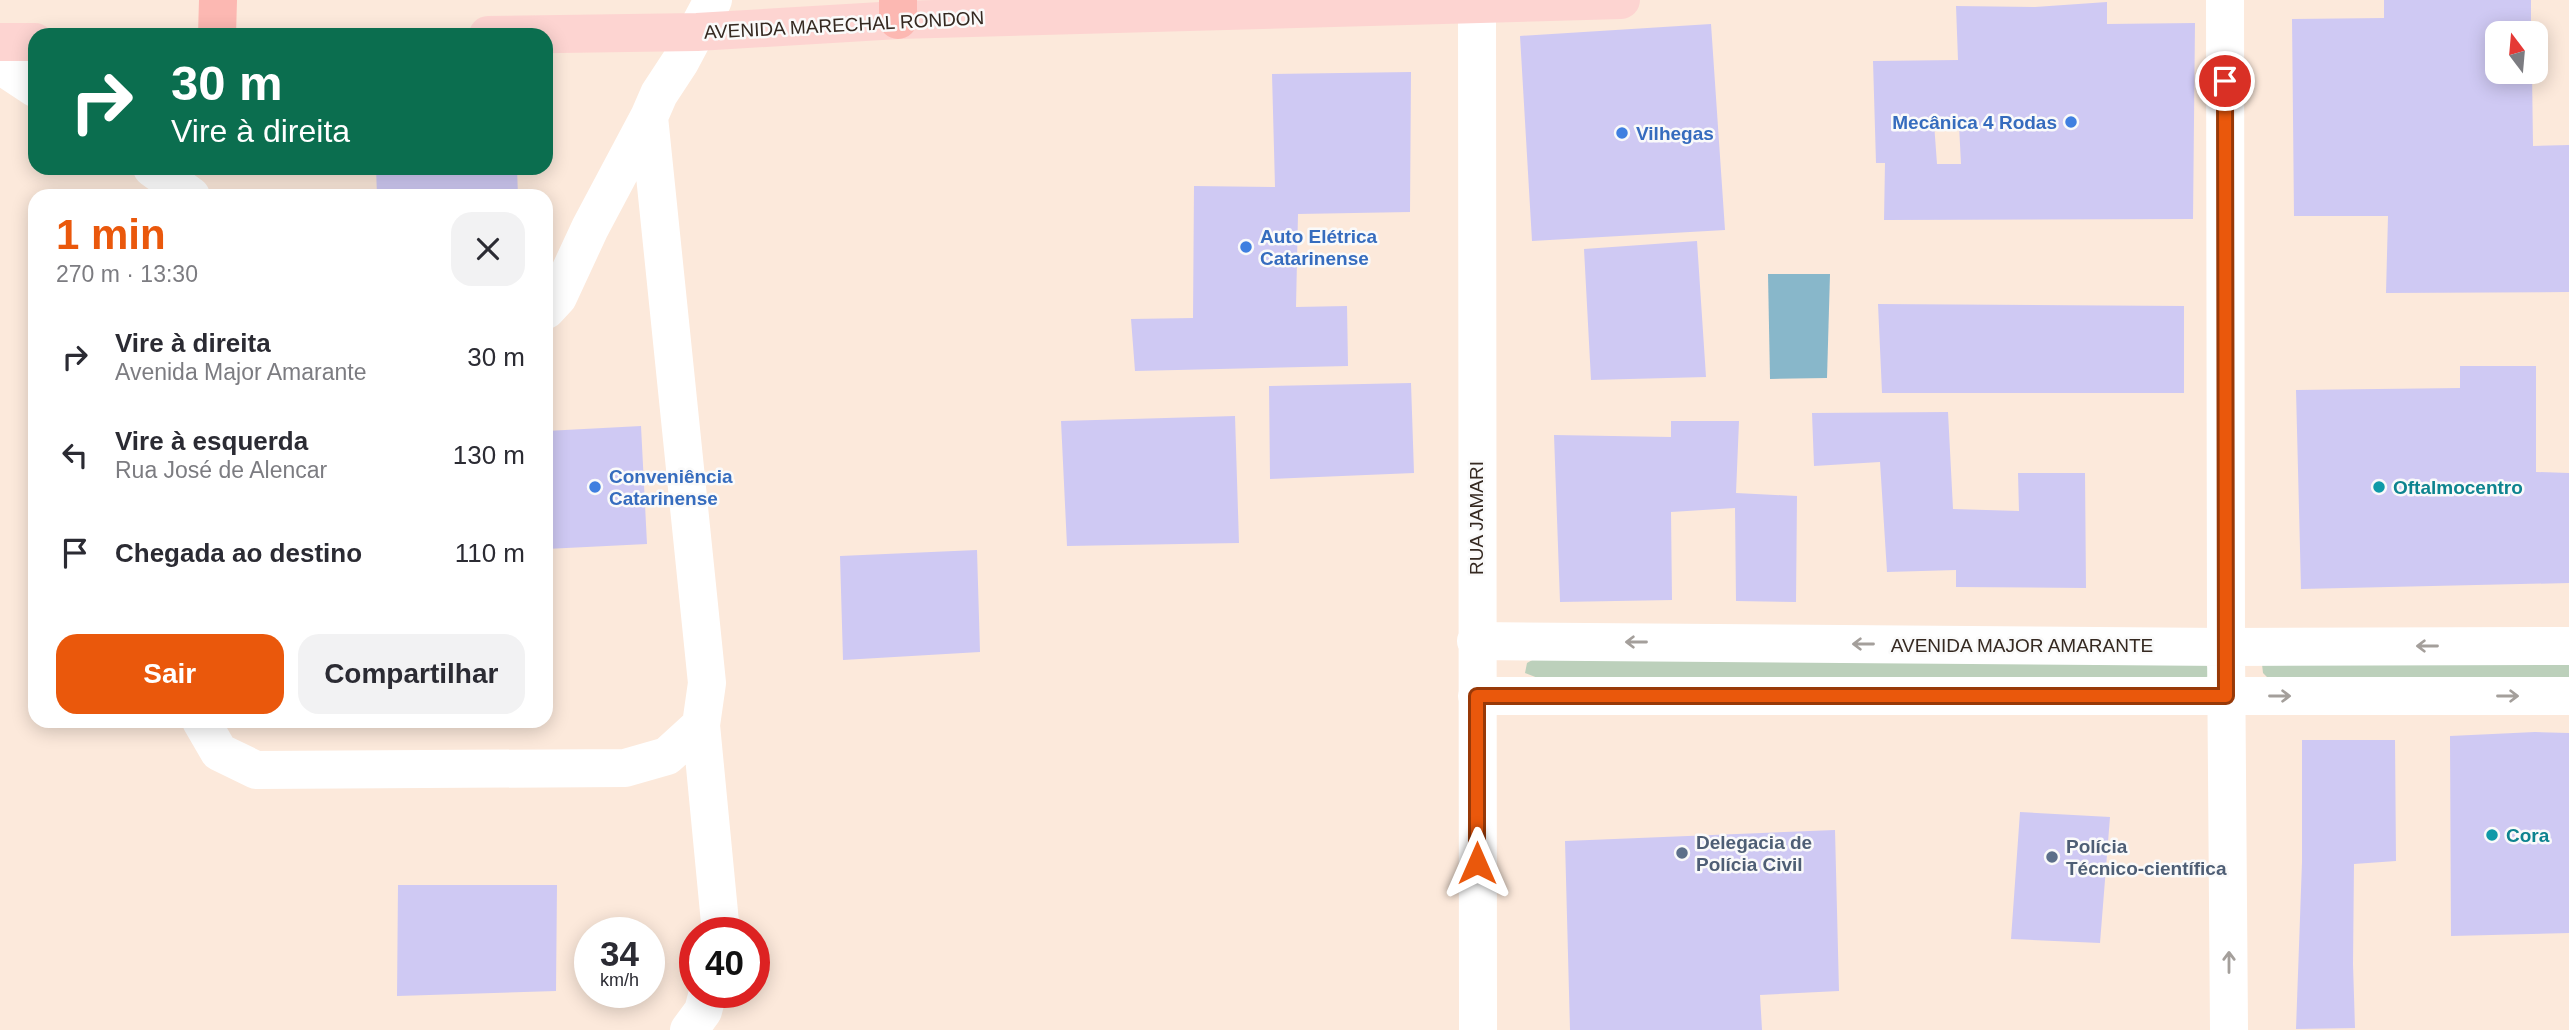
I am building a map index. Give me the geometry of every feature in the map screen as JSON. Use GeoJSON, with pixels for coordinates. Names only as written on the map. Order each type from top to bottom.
{"type":"FeatureCollection","features":[{"type":"Feature","properties":{"kind":"highway"},"geometry":{"type":"LineString","coordinates":[[217,28],[218,0]]}},
{"type":"Feature","properties":{"kind":"main road","name":"AVENIDA MARECHAL RONDON"},"geometry":{"type":"LineString","coordinates":[[553,29],[705,16],[898,10],[1477,5],[1620,0]]}},
{"type":"Feature","properties":{"kind":"main road"},"geometry":{"type":"LineString","coordinates":[[0,42],[28,42]]}},
{"type":"Feature","properties":{"kind":"street"},"geometry":{"type":"LineString","coordinates":[[2225,0],[2229,1030]]}},
{"type":"Feature","properties":{"kind":"street","name":"RUA JAMARI"},"geometry":{"type":"LineString","coordinates":[[1477,5],[1478,1030]]}},
{"type":"Feature","properties":{"kind":"street"},"geometry":{"type":"LineString","coordinates":[[553,303],[558,298],[590,228],[659,94],[705,16]]}},
{"type":"Feature","properties":{"kind":"street"},"geometry":{"type":"LineString","coordinates":[[0,65],[28,83]]}},
{"type":"Feature","properties":{"kind":"street"},"geometry":{"type":"LineString","coordinates":[[649,117],[707,683],[701,725],[719,917]]}},
{"type":"Feature","properties":{"kind":"street"},"geometry":{"type":"LineString","coordinates":[[165,175],[188,188]]}},
{"type":"Feature","properties":{"kind":"street","name":"AVENIDA MAJOR AMARANTE"},"geometry":{"type":"LineString","coordinates":[[1476,641],[2226,647],[2569,646]]}},
{"type":"Feature","properties":{"kind":"street"},"geometry":{"type":"LineString","coordinates":[[1477,696],[2569,696]]}},
{"type":"Feature","properties":{"kind":"street"},"geometry":{"type":"LineString","coordinates":[[205,728],[219,752],[256,770],[625,768],[667,756],[701,725]]}},
{"type":"Feature","properties":{"kind":"street"},"geometry":{"type":"LineString","coordinates":[[689,1030],[704,1008]]}},
{"type":"Feature","properties":{"kind":"green space"},"geometry":{"type":"Polygon","coordinates":[[[2569,658],[2569,678],[2268,678],[2263,673],[2262,664],[2569,658]]]}},
{"type":"Feature","properties":{"kind":"green space"},"geometry":{"type":"Polygon","coordinates":[[[1534,659],[2202,659],[2213,675],[2203,678],[1538,678],[1525,673],[1527,663],[1534,659]]]}},
{"type":"Feature","properties":{"kind":"water"},"geometry":{"type":"Polygon","coordinates":[[[1768,274],[1830,274],[1827,378],[1770,379],[1768,274]]]}},
{"type":"Feature","properties":{"kind":"building"},"geometry":{"type":"Polygon","coordinates":[[[2384,0],[2531,0],[2531,21],[2485,21],[2485,84],[2532,84],[2533,146],[2569,145],[2569,292],[2386,293],[2388,216],[2294,216],[2292,19],[2384,18],[2384,0]]]}},
{"type":"Feature","properties":{"kind":"building"},"geometry":{"type":"Polygon","coordinates":[[[2107,2],[2107,24],[2195,23],[2193,219],[1884,220],[1885,163],[1876,163],[1873,61],[1958,60],[1956,6],[2035,7],[2107,2]],[[1934,123],[1937,164],[1961,164],[1959,125],[1934,123]]]}},
{"type":"Feature","properties":{"kind":"building","name":"Vilhegas"},"geometry":{"type":"Polygon","coordinates":[[[1711,24],[1725,230],[1532,241],[1520,36],[1711,24]]]}},
{"type":"Feature","properties":{"kind":"building"},"geometry":{"type":"Polygon","coordinates":[[[1411,72],[1410,212],[1298,214],[1296,307],[1347,306],[1348,366],[1135,371],[1131,319],[1193,318],[1194,186],[1275,187],[1272,74],[1411,72]]]}},
{"type":"Feature","properties":{"kind":"building"},"geometry":{"type":"Polygon","coordinates":[[[376,175],[517,175],[518,189],[377,189],[376,175]]]}},
{"type":"Feature","properties":{"kind":"building"},"geometry":{"type":"Polygon","coordinates":[[[1697,241],[1706,377],[1591,380],[1584,249],[1697,241]]]}},
{"type":"Feature","properties":{"kind":"building"},"geometry":{"type":"Polygon","coordinates":[[[1878,304],[2184,306],[2184,393],[1882,393],[1878,304]]]}},
{"type":"Feature","properties":{"kind":"building","name":"Oftalmocentro"},"geometry":{"type":"Polygon","coordinates":[[[2460,366],[2536,366],[2536,472],[2569,473],[2569,583],[2301,589],[2296,390],[2460,388],[2460,366]]]}},
{"type":"Feature","properties":{"kind":"building"},"geometry":{"type":"Polygon","coordinates":[[[1411,383],[1414,473],[1270,479],[1269,386],[1411,383]]]}},
{"type":"Feature","properties":{"kind":"building"},"geometry":{"type":"Polygon","coordinates":[[[1948,412],[1953,509],[2019,511],[2018,473],[2085,473],[2086,588],[1956,587],[1956,570],[1887,572],[1880,462],[1814,466],[1812,413],[1948,412]]]}},
{"type":"Feature","properties":{"kind":"building"},"geometry":{"type":"Polygon","coordinates":[[[1235,416],[1239,543],[1067,546],[1061,421],[1235,416]]]}},
{"type":"Feature","properties":{"kind":"building"},"geometry":{"type":"Polygon","coordinates":[[[1671,421],[1739,421],[1736,493],[1797,496],[1796,602],[1736,601],[1735,508],[1671,512],[1672,600],[1560,602],[1554,435],[1671,437],[1671,421]]]}},
{"type":"Feature","properties":{"kind":"building","name":"Conveniência Catarinense"},"geometry":{"type":"Polygon","coordinates":[[[641,426],[647,544],[553,549],[553,431],[641,426]]]}},
{"type":"Feature","properties":{"kind":"building"},"geometry":{"type":"Polygon","coordinates":[[[977,550],[980,652],[843,660],[840,556],[977,550]]]}},
{"type":"Feature","properties":{"kind":"building","name":"Cora"},"geometry":{"type":"Polygon","coordinates":[[[2569,733],[2569,933],[2451,936],[2450,736],[2569,733]]]}},
{"type":"Feature","properties":{"kind":"building"},"geometry":{"type":"Polygon","coordinates":[[[2302,740],[2395,740],[2396,861],[2354,864],[2355,1028],[2296,1029],[2302,862],[2302,740]]]}},
{"type":"Feature","properties":{"kind":"building"},"geometry":{"type":"Polygon","coordinates":[[[2020,812],[2110,817],[2100,943],[2011,939],[2020,812]]]}},
{"type":"Feature","properties":{"kind":"building"},"geometry":{"type":"Polygon","coordinates":[[[1835,830],[1839,991],[1760,995],[1762,1030],[1570,1030],[1565,841],[1835,830]]]}},
{"type":"Feature","properties":{"kind":"building"},"geometry":{"type":"Polygon","coordinates":[[[398,885],[557,885],[556,991],[397,996],[398,885]]]}},
{"type":"Feature","properties":{"kind":"place","name":"Mecânica 4 Rodas"},"geometry":{"type":"Point","coordinates":[2071,122]}},
{"type":"Feature","properties":{"kind":"place","name":"Vilhegas"},"geometry":{"type":"Point","coordinates":[1622,133]}},
{"type":"Feature","properties":{"kind":"place","name":"Auto Elétrica Catarinense"},"geometry":{"type":"Point","coordinates":[1246,247]}},
{"type":"Feature","properties":{"kind":"place","name":"Conveniência Catarinense"},"geometry":{"type":"Point","coordinates":[595,487]}},
{"type":"Feature","properties":{"kind":"place","name":"Oftalmocentro"},"geometry":{"type":"Point","coordinates":[2379,487]}},
{"type":"Feature","properties":{"kind":"place","name":"Cora"},"geometry":{"type":"Point","coordinates":[2492,835]}},
{"type":"Feature","properties":{"kind":"place","name":"Delegacia de Polícia Civil"},"geometry":{"type":"Point","coordinates":[1682,853]}},
{"type":"Feature","properties":{"kind":"place","name":"Polícia Técnico-científica"},"geometry":{"type":"Point","coordinates":[2052,857]}},
{"type":"Feature","properties":{"kind":"route"},"geometry":{"type":"LineString","coordinates":[[1477,863],[1477,696],[2226,696],[2225,81]]}}]}
